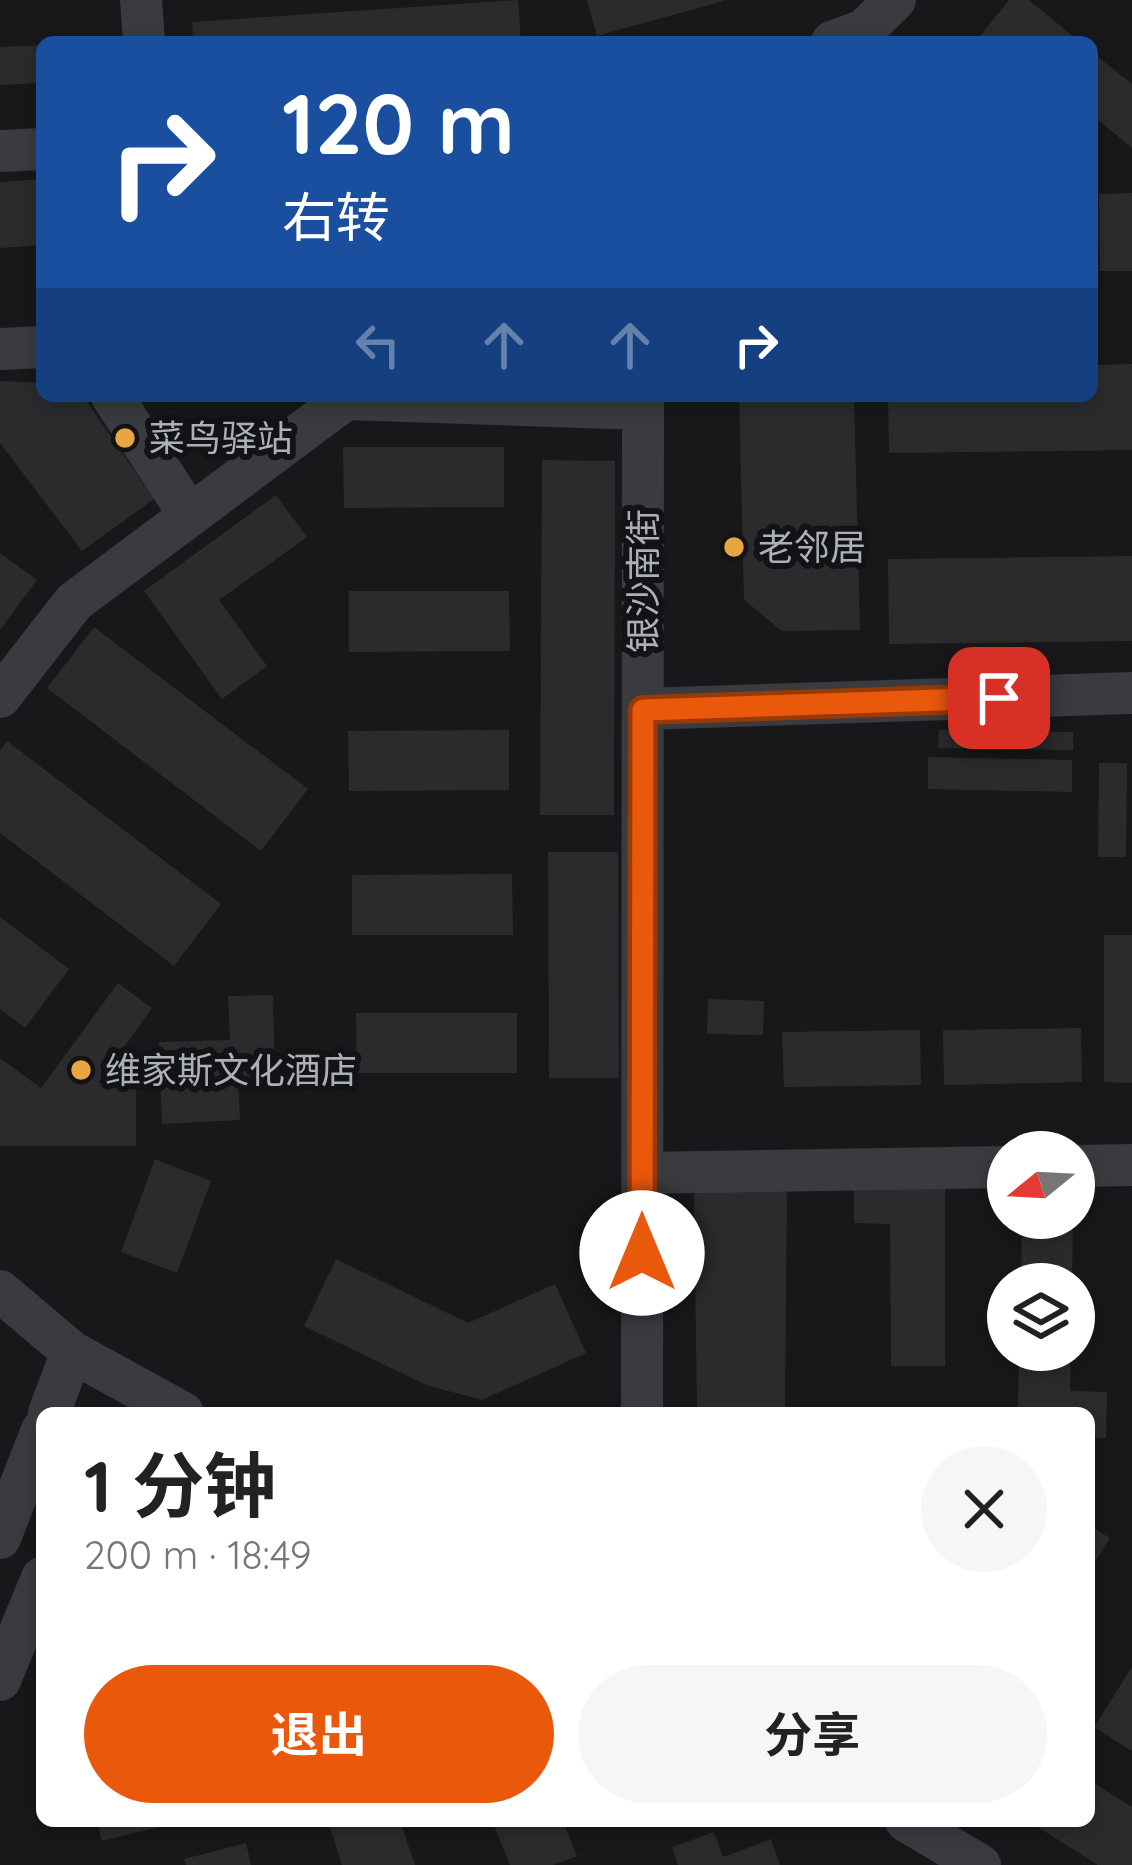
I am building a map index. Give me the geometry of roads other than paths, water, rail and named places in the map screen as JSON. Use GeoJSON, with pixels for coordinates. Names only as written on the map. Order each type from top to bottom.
{"type":"FeatureCollection","features":[{"type":"Feature","properties":{"kind":"street"},"geometry":{"type":"LineString","coordinates":[[141,0],[144,36]]}},
{"type":"Feature","properties":{"kind":"street"},"geometry":{"type":"LineString","coordinates":[[848,36],[864,30],[895,0]]}},
{"type":"Feature","properties":{"kind":"street"},"geometry":{"type":"LineString","coordinates":[[0,151],[36,148]]}},
{"type":"Feature","properties":{"kind":"street"},"geometry":{"type":"LineString","coordinates":[[0,349],[36,346]]}},
{"type":"Feature","properties":{"kind":"street"},"geometry":{"type":"LineString","coordinates":[[116,402],[190,516]]}},
{"type":"Feature","properties":{"kind":"street"},"geometry":{"type":"LineString","coordinates":[[0,697],[74,602],[342,402]]}},
{"type":"Feature","properties":{"kind":"street"},"geometry":{"type":"LineString","coordinates":[[569,402],[643,403]]}},
{"type":"Feature","properties":{"kind":"street","name":"银沙南街"},"geometry":{"type":"LineString","coordinates":[[642,1407],[643,403]]}},
{"type":"Feature","properties":{"kind":"street"},"geometry":{"type":"LineString","coordinates":[[643,710],[1132,693]]}},
{"type":"Feature","properties":{"kind":"street"},"geometry":{"type":"LineString","coordinates":[[1095,1166],[1132,1165]]}},
{"type":"Feature","properties":{"kind":"street"},"geometry":{"type":"LineString","coordinates":[[643,1173],[987,1167]]}},
{"type":"Feature","properties":{"kind":"street"},"geometry":{"type":"LineString","coordinates":[[0,1292],[119,1397],[159,1407]]}},
{"type":"Feature","properties":{"kind":"street"},"geometry":{"type":"LineString","coordinates":[[51,1407],[73,1352]]}},
{"type":"Feature","properties":{"kind":"street"},"geometry":{"type":"LineString","coordinates":[[0,1538],[36,1445]]}},
{"type":"Feature","properties":{"kind":"street"},"geometry":{"type":"LineString","coordinates":[[0,1680],[36,1593]]}},
{"type":"Feature","properties":{"kind":"street"},"geometry":{"type":"LineString","coordinates":[[916,1827],[980,1865]]}},
{"type":"Feature","properties":{"kind":"place","name":"菜鸟驿站"},"geometry":{"type":"Point","coordinates":[125,438]}},
{"type":"Feature","properties":{"kind":"place","name":"老邻居"},"geometry":{"type":"Point","coordinates":[734,547]}},
{"type":"Feature","properties":{"kind":"place","name":"维家斯文化酒店"},"geometry":{"type":"Point","coordinates":[81,1070]}}]}
